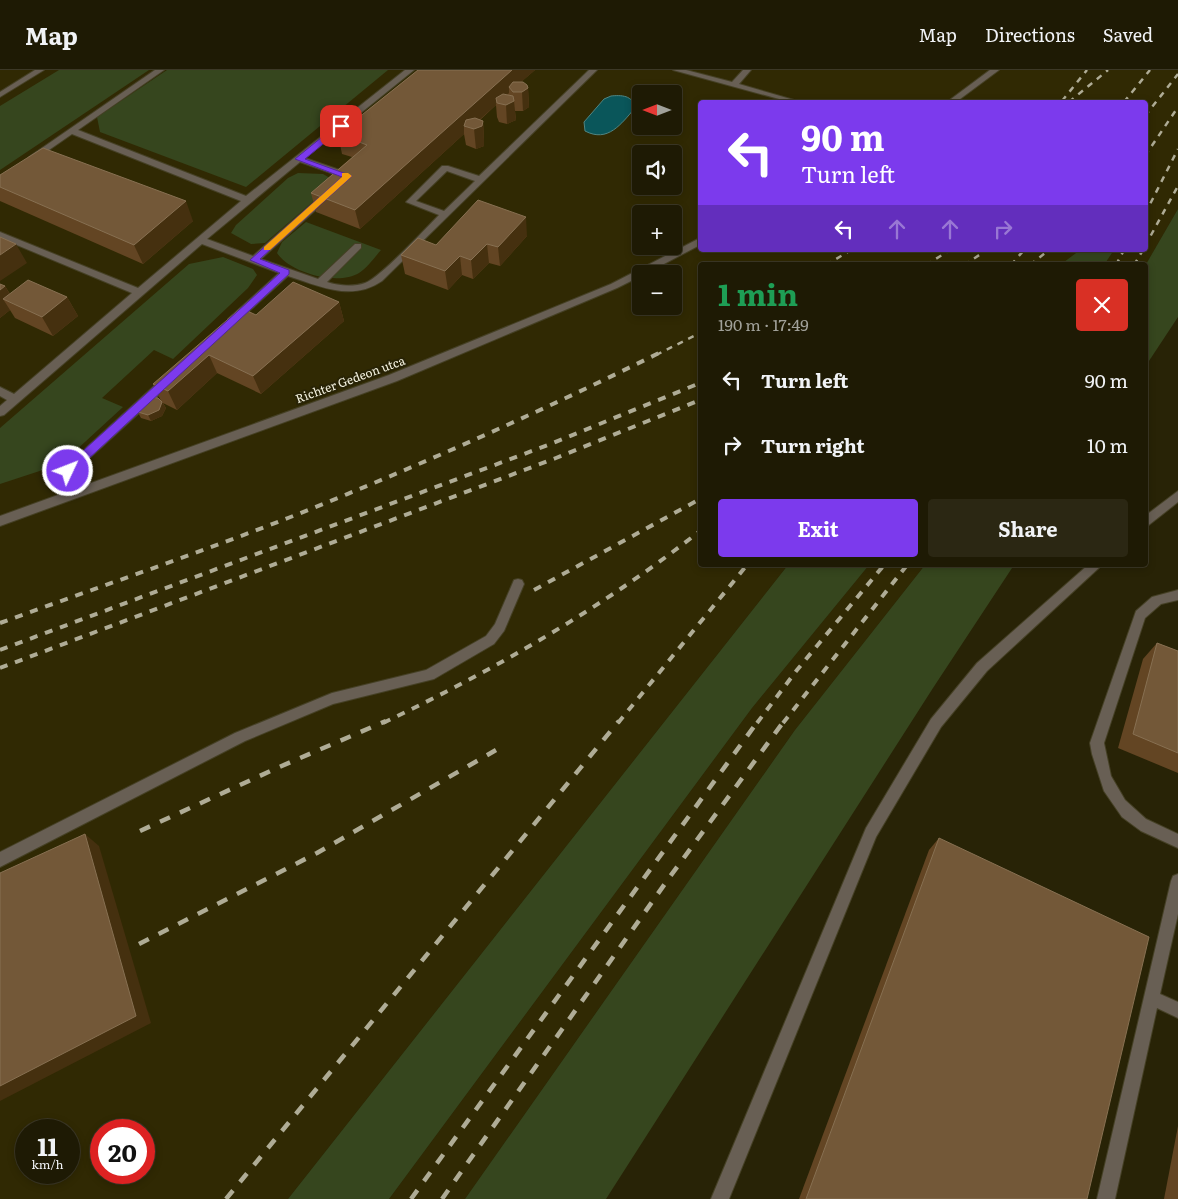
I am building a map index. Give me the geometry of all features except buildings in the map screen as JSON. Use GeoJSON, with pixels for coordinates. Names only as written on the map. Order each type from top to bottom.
{"type":"FeatureCollection","features":[{"type":"Feature","properties":{"kind":"lane"},"geometry":{"type":"LineString","coordinates":[[0,95],[40,70]]}},
{"type":"Feature","properties":{"kind":"lane"},"geometry":{"type":"LineString","coordinates":[[23,164],[160,70]]}},
{"type":"Feature","properties":{"kind":"lane"},"geometry":{"type":"LineString","coordinates":[[0,412],[247,200],[410,70]]}},
{"type":"Feature","properties":{"kind":"lane"},"geometry":{"type":"LineString","coordinates":[[202,240],[319,284],[347,289],[370,285],[379,279],[593,70]]}},
{"type":"Feature","properties":{"kind":"lane"},"geometry":{"type":"LineString","coordinates":[[677,70],[790,100]]}},
{"type":"Feature","properties":{"kind":"lane"},"geometry":{"type":"LineString","coordinates":[[734,85],[747,70]]}},
{"type":"Feature","properties":{"kind":"lane"},"geometry":{"type":"LineString","coordinates":[[954,100],[995,70]]}},
{"type":"Feature","properties":{"kind":"lane"},"geometry":{"type":"LineString","coordinates":[[72,131],[247,200]]}},
{"type":"Feature","properties":{"kind":"lane"},"geometry":{"type":"LineString","coordinates":[[254,260],[348,176],[299,159]]}},
{"type":"Feature","properties":{"kind":"lane"},"geometry":{"type":"LineString","coordinates":[[445,214],[410,202],[445,168],[481,180]]}},
{"type":"Feature","properties":{"kind":"lane"},"geometry":{"type":"LineString","coordinates":[[0,235],[138,292]]}},
{"type":"Feature","properties":{"kind":"lane","name":"Richter Gedeon utca"},"geometry":{"type":"LineString","coordinates":[[0,521],[393,378],[614,286],[698,242]]}},
{"type":"Feature","properties":{"kind":"lane"},"geometry":{"type":"LineString","coordinates":[[319,284],[358,246]]}},
{"type":"Feature","properties":{"kind":"lane"},"geometry":{"type":"LineString","coordinates":[[220,331],[286,272]]}},
{"type":"Feature","properties":{"kind":"lane"},"geometry":{"type":"LineString","coordinates":[[68,471],[177,371]]}},
{"type":"Feature","properties":{"kind":"lane"},"geometry":{"type":"LineString","coordinates":[[0,391],[14,399]]}},
{"type":"Feature","properties":{"kind":"lane"},"geometry":{"type":"LineString","coordinates":[[1148,520],[1178,495]]}},
{"type":"Feature","properties":{"kind":"lane"},"geometry":{"type":"LineString","coordinates":[[720,1199],[872,833],[936,723],[982,667],[1094,567]]}},
{"type":"Feature","properties":{"kind":"lane"},"geometry":{"type":"LineString","coordinates":[[0,860],[240,737],[332,699],[429,675],[490,640],[500,626],[518,584]]}},
{"type":"Feature","properties":{"kind":"lane"},"geometry":{"type":"LineString","coordinates":[[1178,596],[1166,596],[1154,601],[1140,614],[1098,743],[1100,764],[1106,783],[1120,804],[1137,821],[1178,841]]}},
{"type":"Feature","properties":{"kind":"lane"},"geometry":{"type":"LineString","coordinates":[[1106,1199],[1178,881]]}},
{"type":"Feature","properties":{"kind":"lane"},"geometry":{"type":"LineString","coordinates":[[1152,998],[1178,1010]]}},
{"type":"Feature","properties":{"kind":"shaded area"},"geometry":{"type":"Polygon","coordinates":[[[0,70],[1178,70],[1178,209],[1147,262],[1106,262],[1113,252],[1148,252],[1148,100],[698,100],[698,252],[1077,252],[1064,262],[698,262],[698,567],[786,567],[288,1199],[0,1199],[0,70]]]}},
{"type":"Feature","properties":{"kind":"shaded area"},"geometry":{"type":"Polygon","coordinates":[[[867,567],[923,567],[795,730],[465,1199],[389,1199],[752,708],[867,567]]]}},
{"type":"Feature","properties":{"kind":"green space"},"geometry":{"type":"Polygon","coordinates":[[[59,70],[149,70],[0,170],[0,106],[59,70]]]}},
{"type":"Feature","properties":{"kind":"green space"},"geometry":{"type":"Polygon","coordinates":[[[167,70],[388,70],[246,187],[100,132],[97,117],[167,70]]]}},
{"type":"Feature","properties":{"kind":"green space"},"geometry":{"type":"Polygon","coordinates":[[[298,173],[323,174],[330,178],[331,186],[265,243],[251,244],[231,233],[236,225],[288,178],[298,173]]]}},
{"type":"Feature","properties":{"kind":"green space"},"geometry":{"type":"Polygon","coordinates":[[[1178,209],[1178,317],[1148,362],[1148,262],[1178,209]]]}},
{"type":"Feature","properties":{"kind":"green space"},"geometry":{"type":"Polygon","coordinates":[[[306,222],[381,250],[362,271],[350,277],[327,278],[303,272],[283,260],[277,253],[282,242],[306,222]]]}},
{"type":"Feature","properties":{"kind":"green space"},"geometry":{"type":"Polygon","coordinates":[[[1077,252],[1113,252],[1106,262],[1064,262],[1077,252]]]}},
{"type":"Feature","properties":{"kind":"green space"},"geometry":{"type":"Polygon","coordinates":[[[223,257],[253,269],[257,275],[248,288],[173,359],[154,350],[102,398],[123,407],[61,464],[0,484],[0,428],[189,264],[223,257]]]}},
{"type":"Feature","properties":{"kind":"green space"},"geometry":{"type":"Polygon","coordinates":[[[786,567],[867,567],[752,708],[389,1199],[288,1199],[786,567]]]}},
{"type":"Feature","properties":{"kind":"green space"},"geometry":{"type":"Polygon","coordinates":[[[923,567],[1013,567],[933,688],[606,1199],[465,1199],[795,730],[923,567]]]}},
{"type":"Feature","properties":{"kind":"water"},"geometry":{"type":"Polygon","coordinates":[[[611,96],[629,98],[632,100],[632,111],[619,125],[607,133],[601,135],[585,131],[584,122],[604,99],[611,96]]]}},
{"type":"Feature","properties":{"kind":"railway"},"geometry":{"type":"LineString","coordinates":[[1063,100],[1087,70]]}},
{"type":"Feature","properties":{"kind":"railway"},"geometry":{"type":"LineString","coordinates":[[1071,100],[1108,70]]}},
{"type":"Feature","properties":{"kind":"railway"},"geometry":{"type":"LineString","coordinates":[[1126,100],[1150,70]]}},
{"type":"Feature","properties":{"kind":"railway"},"geometry":{"type":"LineString","coordinates":[[1148,112],[1178,74]]}},
{"type":"Feature","properties":{"kind":"railway"},"geometry":{"type":"LineString","coordinates":[[1148,152],[1178,107]]}},
{"type":"Feature","properties":{"kind":"railway"},"geometry":{"type":"LineString","coordinates":[[1148,208],[1178,149]]}},
{"type":"Feature","properties":{"kind":"railway"},"geometry":{"type":"LineString","coordinates":[[1148,241],[1178,186]]}},
{"type":"Feature","properties":{"kind":"railway"},"geometry":{"type":"LineString","coordinates":[[831,262],[848,252]]}},
{"type":"Feature","properties":{"kind":"railway"},"geometry":{"type":"LineString","coordinates":[[931,262],[947,252]]}},
{"type":"Feature","properties":{"kind":"railway"},"geometry":{"type":"LineString","coordinates":[[969,262],[984,252]]}},
{"type":"Feature","properties":{"kind":"railway"},"geometry":{"type":"LineString","coordinates":[[1014,262],[1022,252]]}},
{"type":"Feature","properties":{"kind":"railway"},"geometry":{"type":"LineString","coordinates":[[1034,262],[1046,252]]}},
{"type":"Feature","properties":{"kind":"railway"},"geometry":{"type":"LineString","coordinates":[[1118,262],[1123,252]]}},
{"type":"Feature","properties":{"kind":"railway"},"geometry":{"type":"LineString","coordinates":[[1136,262],[1142,252]]}},
{"type":"Feature","properties":{"kind":"railway"},"geometry":{"type":"LineString","coordinates":[[656,355],[698,334]]}},
{"type":"Feature","properties":{"kind":"railway"},"geometry":{"type":"LineString","coordinates":[[0,623],[216,545],[335,499],[429,460],[659,353]]}},
{"type":"Feature","properties":{"kind":"railway"},"geometry":{"type":"LineString","coordinates":[[0,650],[548,445],[698,384]]}},
{"type":"Feature","properties":{"kind":"railway"},"geometry":{"type":"LineString","coordinates":[[0,668],[556,458],[698,401]]}},
{"type":"Feature","properties":{"kind":"railway"},"geometry":{"type":"LineString","coordinates":[[534,590],[698,500]]}},
{"type":"Feature","properties":{"kind":"railway"},"geometry":{"type":"LineString","coordinates":[[383,723],[466,681],[547,636],[625,586],[698,533]]}},
{"type":"Feature","properties":{"kind":"railway"},"geometry":{"type":"LineString","coordinates":[[618,723],[745,567]]}},
{"type":"Feature","properties":{"kind":"railway"},"geometry":{"type":"LineString","coordinates":[[757,723],[797,670],[882,567]]}},
{"type":"Feature","properties":{"kind":"railway"},"geometry":{"type":"LineString","coordinates":[[783,723],[905,567]]}},
{"type":"Feature","properties":{"kind":"railway"},"geometry":{"type":"LineString","coordinates":[[140,831],[277,768],[386,721]]}},
{"type":"Feature","properties":{"kind":"railway"},"geometry":{"type":"LineString","coordinates":[[226,1199],[619,721]]}},
{"type":"Feature","properties":{"kind":"railway"},"geometry":{"type":"LineString","coordinates":[[411,1199],[758,721]]}},
{"type":"Feature","properties":{"kind":"railway"},"geometry":{"type":"LineString","coordinates":[[442,1199],[669,878],[784,721]]}},
{"type":"Feature","properties":{"kind":"railway"},"geometry":{"type":"LineString","coordinates":[[139,944],[317,853],[496,750]]}},
{"type":"Feature","properties":{"kind":"slow traffic"},"geometry":{"type":"LineString","coordinates":[[267,248],[348,176],[345,175]]}},
{"type":"Feature","properties":{"kind":"route"},"geometry":{"type":"LineString","coordinates":[[68,471],[286,272],[254,260],[348,176],[299,159],[341,126]]}}]}
